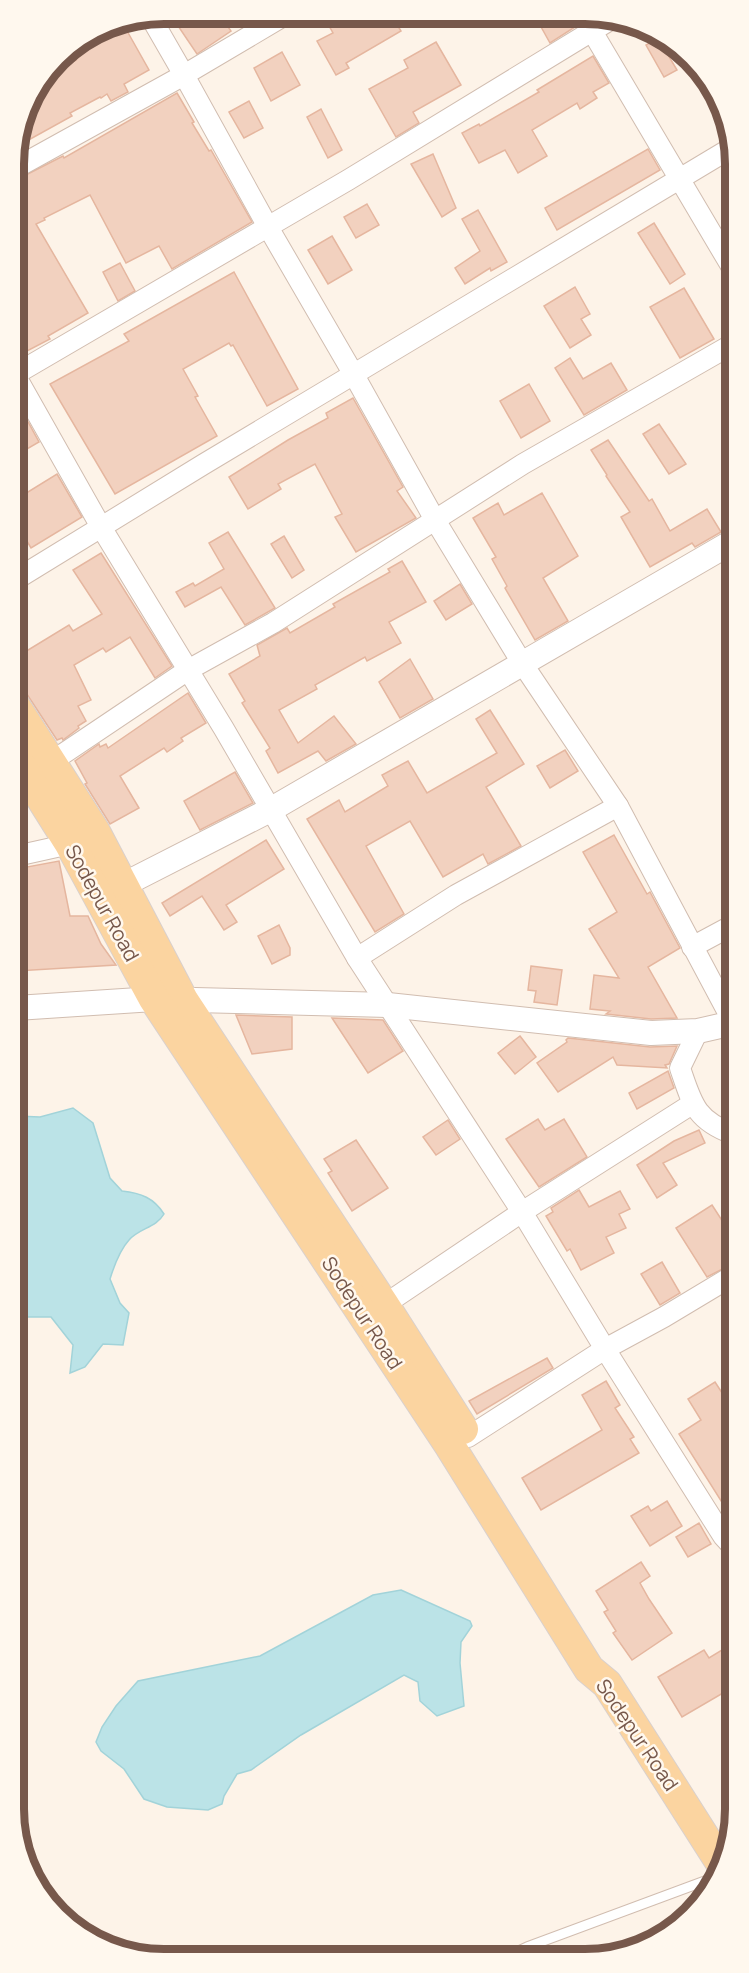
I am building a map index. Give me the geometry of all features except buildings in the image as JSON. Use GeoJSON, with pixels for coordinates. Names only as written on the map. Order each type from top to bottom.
{"type":"FeatureCollection","features":[{"type":"Feature","properties":{"kind":"main road"},"geometry":{"type":"LineString","coordinates":[[24,720],[94,830],[123,885],[169,999],[384,1305],[613,1667],[607,1684]]}},
{"type":"Feature","properties":{"kind":"main road","name":"Sodepur Road"},"geometry":{"type":"LineString","coordinates":[[24,771],[589,1669],[607,1684],[717,1857]]}},
{"type":"Feature","properties":{"kind":"street"},"geometry":{"type":"LineString","coordinates":[[155,24],[435,520],[522,663],[618,806],[725,1007]]}},
{"type":"Feature","properties":{"kind":"street"},"geometry":{"type":"LineString","coordinates":[[24,163],[184,75],[270,24]]}},
{"type":"Feature","properties":{"kind":"street"},"geometry":{"type":"LineString","coordinates":[[24,369],[268,227],[585,24]]}},
{"type":"Feature","properties":{"kind":"street"},"geometry":{"type":"LineString","coordinates":[[588,24],[725,256]]}},
{"type":"Feature","properties":{"kind":"street"},"geometry":{"type":"LineString","coordinates":[[24,575],[724,152]]}},
{"type":"Feature","properties":{"kind":"street"},"geometry":{"type":"LineString","coordinates":[[51,762],[188,670],[273,623],[524,464],[725,348]]}},
{"type":"Feature","properties":{"kind":"street"},"geometry":{"type":"LineString","coordinates":[[24,390],[102,527],[357,958],[522,1212],[605,1349],[725,1538]]}},
{"type":"Feature","properties":{"kind":"street"},"geometry":{"type":"LineString","coordinates":[[123,885],[270,810],[725,546]]}},
{"type":"Feature","properties":{"kind":"street"},"geometry":{"type":"LineString","coordinates":[[357,958],[456,895],[618,806]]}},
{"type":"Feature","properties":{"kind":"street"},"geometry":{"type":"LineString","coordinates":[[24,854],[70,844]]}},
{"type":"Feature","properties":{"kind":"street"},"geometry":{"type":"LineString","coordinates":[[693,947],[725,929]]}},
{"type":"Feature","properties":{"kind":"street"},"geometry":{"type":"LineString","coordinates":[[24,1008],[169,999],[388,1005],[651,1033],[698,1031],[725,1024]]}},
{"type":"Feature","properties":{"kind":"street"},"geometry":{"type":"LineString","coordinates":[[698,1031],[680,1068],[692,1104],[704,1119],[725,1130]]}},
{"type":"Feature","properties":{"kind":"street"},"geometry":{"type":"LineString","coordinates":[[384,1305],[522,1212],[692,1104]]}},
{"type":"Feature","properties":{"kind":"street"},"geometry":{"type":"LineString","coordinates":[[468,1437],[605,1349],[725,1280]]}},
{"type":"Feature","properties":{"kind":"lane"},"geometry":{"type":"LineString","coordinates":[[524,1949],[705,1881]]}},
{"type":"Feature","properties":{"kind":"water"},"geometry":{"type":"Polygon","coordinates":[[[73,1108],[93,1123],[110,1178],[122,1191],[135,1193],[151,1200],[164,1214],[161,1219],[133,1236],[125,1244],[110,1279],[120,1303],[129,1313],[123,1345],[103,1344],[85,1367],[70,1373],[73,1345],[51,1317],[24,1317],[24,1116],[40,1117],[73,1108]]]}},
{"type":"Feature","properties":{"kind":"water"},"geometry":{"type":"Polygon","coordinates":[[[401,1590],[470,1621],[472,1626],[461,1642],[460,1663],[464,1706],[437,1716],[420,1701],[418,1682],[404,1675],[301,1735],[251,1770],[237,1774],[222,1804],[208,1810],[167,1807],[144,1799],[124,1769],[101,1751],[96,1742],[102,1727],[116,1706],[138,1681],[260,1656],[373,1595],[401,1590]]]}}]}
